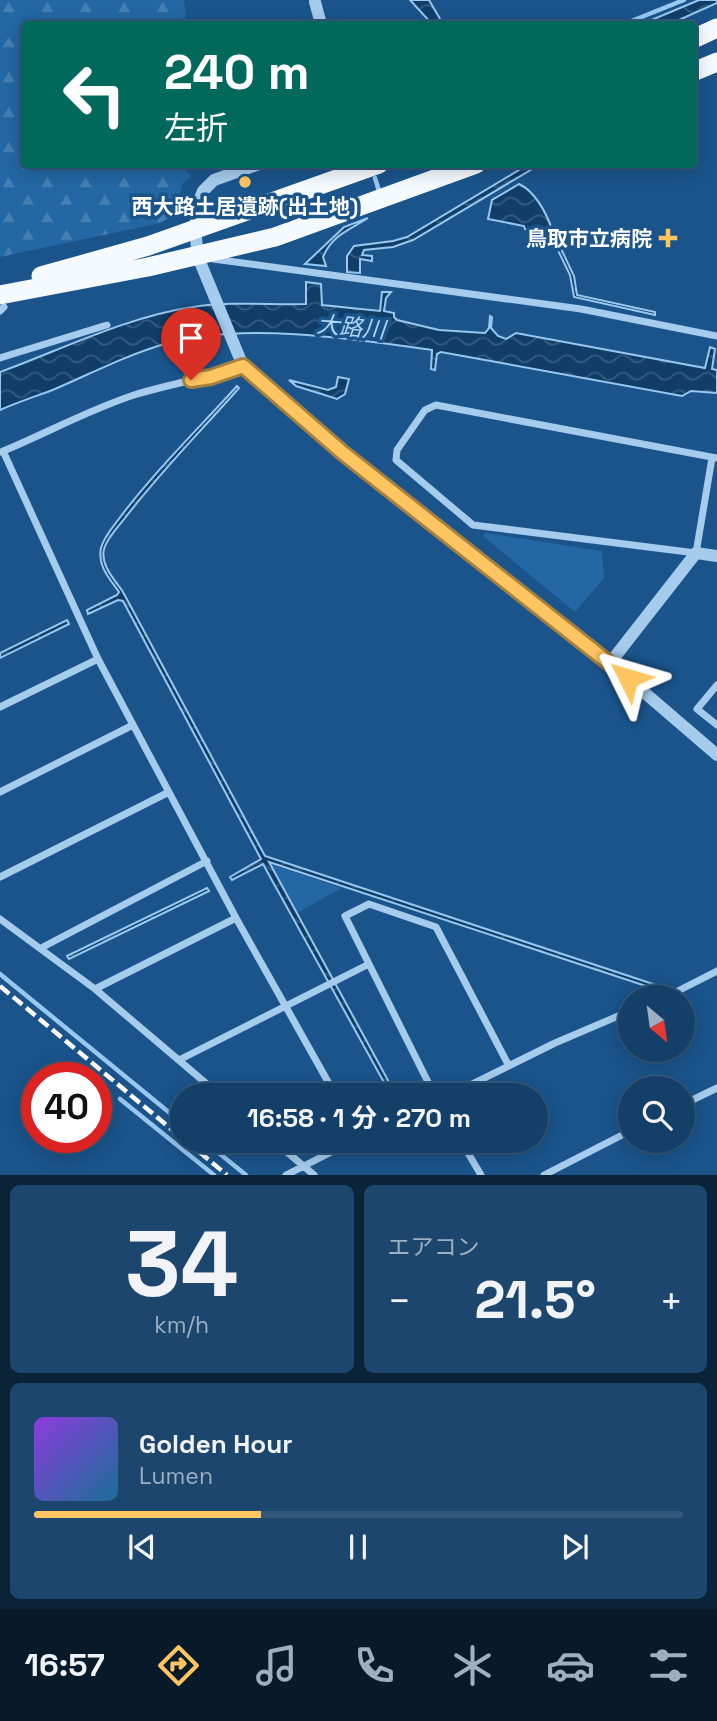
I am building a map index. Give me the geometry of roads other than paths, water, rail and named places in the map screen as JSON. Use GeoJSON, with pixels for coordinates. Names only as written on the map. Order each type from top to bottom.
{"type":"FeatureCollection","features":[{"type":"Feature","properties":{"kind":"highway"},"geometry":{"type":"LineString","coordinates":[[697,37],[717,28]]}},
{"type":"Feature","properties":{"kind":"highway"},"geometry":{"type":"LineString","coordinates":[[697,70],[717,62]]}},
{"type":"Feature","properties":{"kind":"highway"},"geometry":{"type":"LineString","coordinates":[[1,300],[368,168]]}},
{"type":"Feature","properties":{"kind":"highway"},"geometry":{"type":"LineString","coordinates":[[1,300],[198,257],[275,237],[465,168]]}},
{"type":"Feature","properties":{"kind":"street"},"geometry":{"type":"LineString","coordinates":[[316,1],[320,21]]}},
{"type":"Feature","properties":{"kind":"street"},"geometry":{"type":"LineString","coordinates":[[248,168],[214,180],[203,191],[198,203],[195,229],[198,257],[243,366],[343,453],[610,663],[717,755]]}},
{"type":"Feature","properties":{"kind":"street"},"geometry":{"type":"LineString","coordinates":[[198,257],[581,309],[717,336]]}},
{"type":"Feature","properties":{"kind":"street"},"geometry":{"type":"LineString","coordinates":[[0,358],[107,325]]}},
{"type":"Feature","properties":{"kind":"street"},"geometry":{"type":"LineString","coordinates":[[243,366],[211,377],[131,396],[1,452],[98,659],[236,918],[328,1083]]}},
{"type":"Feature","properties":{"kind":"street"},"geometry":{"type":"LineString","coordinates":[[610,663],[696,553],[714,458],[436,405],[425,410],[397,450],[396,460],[473,525],[696,553],[717,556]]}},
{"type":"Feature","properties":{"kind":"street"},"geometry":{"type":"LineString","coordinates":[[0,707],[98,659]]}},
{"type":"Feature","properties":{"kind":"street"},"geometry":{"type":"LineString","coordinates":[[717,685],[696,709],[717,725]]}},
{"type":"Feature","properties":{"kind":"street"},"geometry":{"type":"LineString","coordinates":[[0,792],[133,725]]}},
{"type":"Feature","properties":{"kind":"street"},"geometry":{"type":"LineString","coordinates":[[0,877],[169,792]]}},
{"type":"Feature","properties":{"kind":"street"},"geometry":{"type":"LineString","coordinates":[[41,948],[206,861]]}},
{"type":"Feature","properties":{"kind":"street"},"geometry":{"type":"LineString","coordinates":[[428,1083],[345,916],[369,904],[436,927],[509,1066]]}},
{"type":"Feature","properties":{"kind":"street"},"geometry":{"type":"LineString","coordinates":[[95,989],[236,918]]}},
{"type":"Feature","properties":{"kind":"street"},"geometry":{"type":"LineString","coordinates":[[0,919],[95,989],[206,1083]]}},
{"type":"Feature","properties":{"kind":"street"},"geometry":{"type":"LineString","coordinates":[[179,1060],[369,964]]}},
{"type":"Feature","properties":{"kind":"street"},"geometry":{"type":"LineString","coordinates":[[690,985],[717,971]]}},
{"type":"Feature","properties":{"kind":"street"},"geometry":{"type":"LineString","coordinates":[[474,1083],[618,1016]]}},
{"type":"Feature","properties":{"kind":"street"},"geometry":{"type":"LineString","coordinates":[[695,1099],[717,1088]]}},
{"type":"Feature","properties":{"kind":"street"},"geometry":{"type":"LineString","coordinates":[[544,1175],[618,1137]]}},
{"type":"Feature","properties":{"kind":"street"},"geometry":{"type":"LineString","coordinates":[[288,1153],[314,1175]]}},
{"type":"Feature","properties":{"kind":"street"},"geometry":{"type":"LineString","coordinates":[[286,1175],[328,1153]]}},
{"type":"Feature","properties":{"kind":"street"},"geometry":{"type":"LineString","coordinates":[[468,1153],[481,1175]]}},
{"type":"Feature","properties":{"kind":"water"},"geometry":{"type":"Polygon","coordinates":[[[410,0],[429,0],[441,21],[429,21],[410,0]]]}},
{"type":"Feature","properties":{"kind":"water"},"geometry":{"type":"Polygon","coordinates":[[[699,0],[717,0],[717,3],[677,21],[649,21],[699,0]]]}},
{"type":"Feature","properties":{"kind":"water"},"geometry":{"type":"Polygon","coordinates":[[[522,168],[534,168],[413,240],[393,247],[364,250],[362,255],[372,256],[372,261],[360,259],[360,273],[347,272],[347,256],[354,246],[407,237],[522,168]]]}},
{"type":"Feature","properties":{"kind":"water"},"geometry":{"type":"Polygon","coordinates":[[[519,184],[540,204],[552,230],[547,232],[525,229],[524,226],[488,219],[492,200],[519,184]]]}},
{"type":"Feature","properties":{"kind":"water"},"geometry":{"type":"Polygon","coordinates":[[[368,218],[342,233],[331,243],[323,257],[326,266],[305,264],[344,227],[368,218]]]}},
{"type":"Feature","properties":{"kind":"water"},"geometry":{"type":"Polygon","coordinates":[[[554,234],[574,276],[577,295],[655,312],[655,315],[574,297],[570,275],[551,236],[554,234]]]}},
{"type":"Feature","properties":{"kind":"water","name":"大路川"},"geometry":{"type":"Polygon","coordinates":[[[306,282],[321,284],[322,305],[380,311],[382,292],[391,292],[386,298],[384,311],[394,313],[397,320],[439,330],[485,333],[489,328],[490,316],[491,328],[498,336],[506,339],[516,333],[705,368],[710,347],[715,349],[712,369],[717,370],[717,393],[691,391],[682,396],[441,352],[437,354],[435,370],[431,369],[432,350],[334,337],[264,333],[198,337],[153,347],[0,410],[0,372],[103,332],[170,311],[221,304],[306,304],[306,282]]]}},
{"type":"Feature","properties":{"kind":"water"},"geometry":{"type":"Polygon","coordinates":[[[338,377],[349,379],[345,394],[337,399],[296,386],[289,380],[328,390],[336,387],[338,377]]]}},
{"type":"Feature","properties":{"kind":"water"},"geometry":{"type":"Polygon","coordinates":[[[237,386],[239,388],[166,468],[116,529],[105,545],[104,561],[265,856],[656,985],[643,985],[269,862],[389,1083],[384,1083],[263,864],[232,880],[230,877],[261,859],[123,601],[118,600],[88,614],[87,610],[119,592],[101,561],[101,548],[107,535],[148,482],[237,386]]]}},
{"type":"Feature","properties":{"kind":"water"},"geometry":{"type":"Polygon","coordinates":[[[67,620],[69,624],[0,658],[0,653],[67,620]]]}},
{"type":"Feature","properties":{"kind":"water"},"geometry":{"type":"Polygon","coordinates":[[[207,888],[209,891],[69,959],[67,956],[207,888]]]}},
{"type":"Feature","properties":{"kind":"waterway"},"geometry":{"type":"LineString","coordinates":[[632,21],[684,0]]}},
{"type":"Feature","properties":{"kind":"waterway"},"geometry":{"type":"LineString","coordinates":[[375,178],[379,191]]}},
{"type":"Feature","properties":{"kind":"waterway"},"geometry":{"type":"LineString","coordinates":[[0,974],[170,1113]]}},
{"type":"Feature","properties":{"kind":"waterway"},"geometry":{"type":"LineString","coordinates":[[120,1099],[214,1175]]}},
{"type":"Feature","properties":{"kind":"waterway"},"geometry":{"type":"LineString","coordinates":[[219,1153],[246,1175]]}},
{"type":"Feature","properties":{"kind":"railway"},"geometry":{"type":"LineString","coordinates":[[0,986],[170,1128]]}},
{"type":"Feature","properties":{"kind":"railway"},"geometry":{"type":"LineString","coordinates":[[200,1153],[227,1175]]}},
{"type":"Feature","properties":{"kind":"place","name":"西大路土居遺跡(出土地)"},"geometry":{"type":"Point","coordinates":[245,182]}},
{"type":"Feature","properties":{"kind":"place","name":"鳥取市立病院"},"geometry":{"type":"Point","coordinates":[668,238]}}]}
